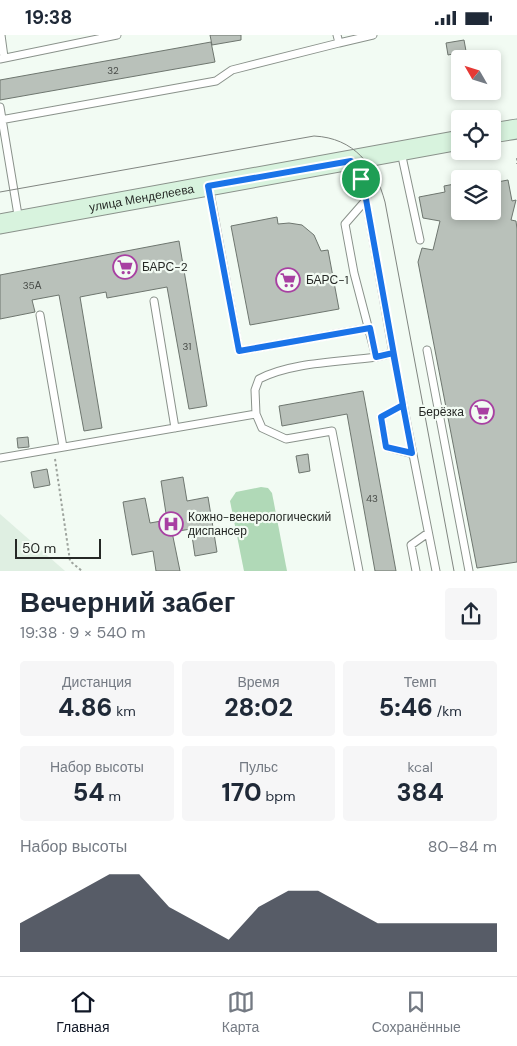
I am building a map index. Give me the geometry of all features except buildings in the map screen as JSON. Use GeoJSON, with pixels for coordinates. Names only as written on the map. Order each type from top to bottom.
{"type":"FeatureCollection","features":[{"type":"Feature","properties":{"kind":"main road"},"geometry":{"type":"LineString","coordinates":[[501,132],[517,129]]}},
{"type":"Feature","properties":{"kind":"main road","name":"улица Менделеева"},"geometry":{"type":"LineString","coordinates":[[0,224],[451,142]]}},
{"type":"Feature","properties":{"kind":"lane"},"geometry":{"type":"LineString","coordinates":[[1,35],[2,58],[117,35]]}},
{"type":"Feature","properties":{"kind":"lane"},"geometry":{"type":"LineString","coordinates":[[337,35],[338,43]]}},
{"type":"Feature","properties":{"kind":"lane"},"geometry":{"type":"LineString","coordinates":[[1,120],[216,81],[232,70],[338,43],[369,38],[373,35]]}},
{"type":"Feature","properties":{"kind":"lane"},"geometry":{"type":"LineString","coordinates":[[0,107],[19,221]]}},
{"type":"Feature","properties":{"kind":"lane"},"geometry":{"type":"LineString","coordinates":[[401,152],[420,240]]}},
{"type":"Feature","properties":{"kind":"lane"},"geometry":{"type":"LineString","coordinates":[[351,161],[361,179],[366,200],[393,353],[436,571]]}},
{"type":"Feature","properties":{"kind":"lane"},"geometry":{"type":"LineString","coordinates":[[208,186],[239,351],[370,328]]}},
{"type":"Feature","properties":{"kind":"lane"},"geometry":{"type":"LineString","coordinates":[[366,200],[345,224],[354,273],[370,328],[376,357]]}},
{"type":"Feature","properties":{"kind":"lane"},"geometry":{"type":"LineString","coordinates":[[154,301],[175,428]]}},
{"type":"Feature","properties":{"kind":"lane"},"geometry":{"type":"LineString","coordinates":[[40,315],[63,447]]}},
{"type":"Feature","properties":{"kind":"lane"},"geometry":{"type":"LineString","coordinates":[[427,350],[469,571]]}},
{"type":"Feature","properties":{"kind":"lane"},"geometry":{"type":"LineString","coordinates":[[358,571],[332,431],[286,439],[262,428],[256,414],[255,390],[259,379],[268,375],[304,367],[393,353]]}},
{"type":"Feature","properties":{"kind":"lane"},"geometry":{"type":"LineString","coordinates":[[403,405],[381,417],[386,447],[412,453]]}},
{"type":"Feature","properties":{"kind":"lane"},"geometry":{"type":"LineString","coordinates":[[0,458],[256,414]]}},
{"type":"Feature","properties":{"kind":"lane"},"geometry":{"type":"LineString","coordinates":[[416,571],[411,545],[428,533]]}},
{"type":"Feature","properties":{"kind":"path"},"geometry":{"type":"LineString","coordinates":[[517,158],[517,164]]}},
{"type":"Feature","properties":{"kind":"path"},"geometry":{"type":"LineString","coordinates":[[54,449],[70,561],[82,571]]}},
{"type":"Feature","properties":{"kind":"shaded area"},"geometry":{"type":"Polygon","coordinates":[[[0,514],[65,571],[0,571],[0,514]]]}},
{"type":"Feature","properties":{"kind":"green space"},"geometry":{"type":"Polygon","coordinates":[[[261,487],[268,488],[272,493],[287,571],[244,571],[230,501],[236,492],[261,487]]]}},
{"type":"Feature","properties":{"kind":"tram line"},"geometry":{"type":"LineString","coordinates":[[0,192],[314,136],[341,142],[361,156],[375,176],[385,202],[454,571]]}},
{"type":"Feature","properties":{"kind":"place","name":"БАРС-2"},"geometry":{"type":"Point","coordinates":[125,267]}},
{"type":"Feature","properties":{"kind":"place","name":"БАРС-1"},"geometry":{"type":"Point","coordinates":[288,280]}},
{"type":"Feature","properties":{"kind":"place","name":"Берёзка"},"geometry":{"type":"Point","coordinates":[482,412]}},
{"type":"Feature","properties":{"kind":"place","name":"Кожно-венерологический диспансер"},"geometry":{"type":"Point","coordinates":[171,524]}},
{"type":"Feature","properties":{"kind":"route"},"geometry":{"type":"LineString","coordinates":[[361,179],[351,161],[208,186],[239,351],[370,328],[376,357],[393,353],[412,453],[386,447],[381,417],[403,405],[361,179]]}}]}
